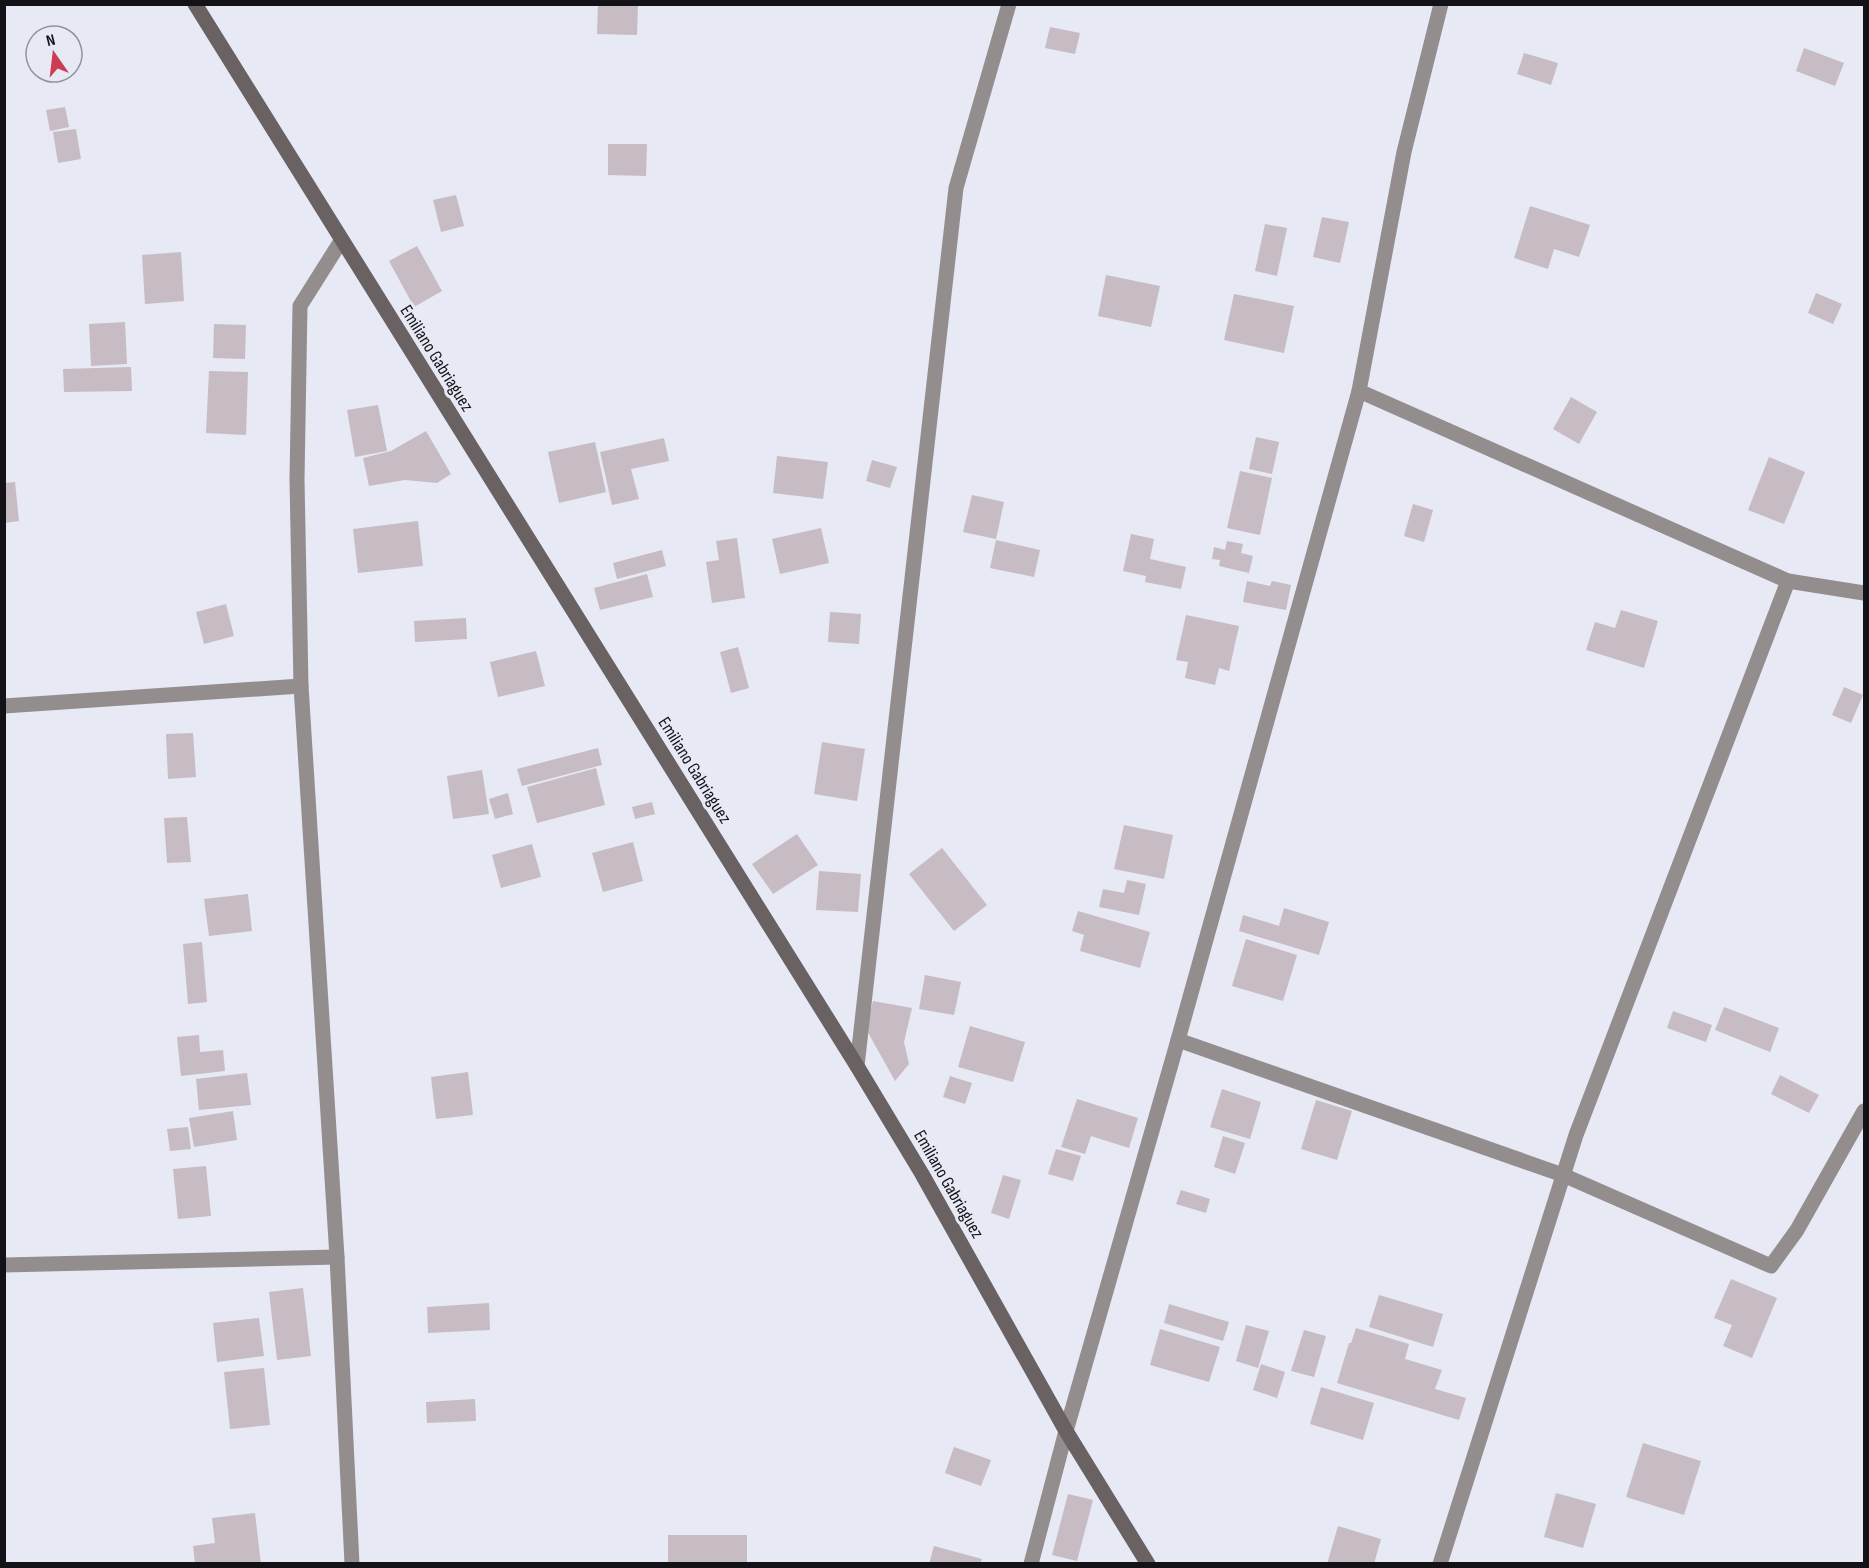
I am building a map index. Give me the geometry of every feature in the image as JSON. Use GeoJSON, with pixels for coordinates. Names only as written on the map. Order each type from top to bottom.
{"type":"FeatureCollection","features":[{"type":"Feature","properties":{"kind":"main road","name":"Emiliano Gabriaguez"},"geometry":{"type":"LineString","coordinates":[[195,4],[857,1066],[928,1184],[1066,1431],[1148,1563]]}},
{"type":"Feature","properties":{"kind":"street"},"geometry":{"type":"LineString","coordinates":[[857,1066],[956,188],[1009,4]]}},
{"type":"Feature","properties":{"kind":"street"},"geometry":{"type":"LineString","coordinates":[[1031,1563],[1066,1431],[1359,391],[1404,152],[1441,4]]}},
{"type":"Feature","properties":{"kind":"street"},"geometry":{"type":"LineString","coordinates":[[341,241],[300,306],[297,479],[301,686],[337,1257],[352,1563]]}},
{"type":"Feature","properties":{"kind":"street"},"geometry":{"type":"LineString","coordinates":[[1359,391],[1788,581],[1864,593]]}},
{"type":"Feature","properties":{"kind":"street"},"geometry":{"type":"LineString","coordinates":[[1440,1563],[1576,1135],[1788,581]]}},
{"type":"Feature","properties":{"kind":"street"},"geometry":{"type":"LineString","coordinates":[[4,706],[301,686]]}},
{"type":"Feature","properties":{"kind":"street"},"geometry":{"type":"LineString","coordinates":[[1178,1040],[1563,1175],[1771,1266],[1797,1230],[1864,1111]]}},
{"type":"Feature","properties":{"kind":"street"},"geometry":{"type":"LineString","coordinates":[[4,1265],[337,1257]]}},
{"type":"Feature","properties":{"kind":"building"},"geometry":{"type":"Polygon","coordinates":[[[598,4],[638,4],[637,35],[597,34],[598,4]]]}},
{"type":"Feature","properties":{"kind":"building"},"geometry":{"type":"Polygon","coordinates":[[[1050,27],[1080,33],[1075,54],[1045,48],[1050,27]]]}},
{"type":"Feature","properties":{"kind":"building"},"geometry":{"type":"Polygon","coordinates":[[[1804,48],[1844,63],[1835,86],[1796,71],[1804,48]]]}},
{"type":"Feature","properties":{"kind":"building"},"geometry":{"type":"Polygon","coordinates":[[[1524,53],[1558,63],[1551,85],[1517,74],[1524,53]]]}},
{"type":"Feature","properties":{"kind":"building"},"geometry":{"type":"Polygon","coordinates":[[[65,107],[69,127],[50,131],[46,110],[65,107]]]}},
{"type":"Feature","properties":{"kind":"building"},"geometry":{"type":"Polygon","coordinates":[[[76,129],[81,159],[58,163],[53,132],[76,129]]]}},
{"type":"Feature","properties":{"kind":"building"},"geometry":{"type":"Polygon","coordinates":[[[608,144],[647,144],[646,176],[608,175],[608,144]]]}},
{"type":"Feature","properties":{"kind":"building"},"geometry":{"type":"Polygon","coordinates":[[[456,195],[464,226],[441,232],[433,200],[456,195]]]}},
{"type":"Feature","properties":{"kind":"building"},"geometry":{"type":"Polygon","coordinates":[[[1530,206],[1590,225],[1579,257],[1554,249],[1548,269],[1514,258],[1530,206]]]}},
{"type":"Feature","properties":{"kind":"building"},"geometry":{"type":"Polygon","coordinates":[[[1322,217],[1349,222],[1340,263],[1313,257],[1322,217]]]}},
{"type":"Feature","properties":{"kind":"building"},"geometry":{"type":"Polygon","coordinates":[[[1265,224],[1287,228],[1277,276],[1255,271],[1265,224]]]}},
{"type":"Feature","properties":{"kind":"building"},"geometry":{"type":"Polygon","coordinates":[[[417,246],[442,291],[414,307],[389,261],[417,246]]]}},
{"type":"Feature","properties":{"kind":"building"},"geometry":{"type":"Polygon","coordinates":[[[181,252],[184,301],[145,304],[142,255],[181,252]]]}},
{"type":"Feature","properties":{"kind":"building"},"geometry":{"type":"Polygon","coordinates":[[[1106,275],[1160,286],[1151,327],[1098,316],[1106,275]]]}},
{"type":"Feature","properties":{"kind":"building"},"geometry":{"type":"Polygon","coordinates":[[[1816,293],[1842,304],[1833,324],[1808,313],[1816,293]]]}},
{"type":"Feature","properties":{"kind":"building"},"geometry":{"type":"Polygon","coordinates":[[[1234,294],[1294,306],[1284,353],[1224,340],[1234,294]]]}},
{"type":"Feature","properties":{"kind":"building"},"geometry":{"type":"Polygon","coordinates":[[[125,322],[127,364],[91,366],[89,324],[125,322]]]}},
{"type":"Feature","properties":{"kind":"building"},"geometry":{"type":"Polygon","coordinates":[[[214,324],[246,325],[245,359],[213,358],[214,324]]]}},
{"type":"Feature","properties":{"kind":"building"},"geometry":{"type":"Polygon","coordinates":[[[131,367],[132,391],[64,392],[63,369],[131,367]]]}},
{"type":"Feature","properties":{"kind":"building"},"geometry":{"type":"Polygon","coordinates":[[[209,371],[248,372],[246,435],[206,433],[209,371]]]}},
{"type":"Feature","properties":{"kind":"building"},"geometry":{"type":"Polygon","coordinates":[[[1571,397],[1597,412],[1579,444],[1553,429],[1571,397]]]}},
{"type":"Feature","properties":{"kind":"building"},"geometry":{"type":"Polygon","coordinates":[[[378,405],[387,451],[355,457],[347,410],[378,405]]]}},
{"type":"Feature","properties":{"kind":"building"},"geometry":{"type":"Polygon","coordinates":[[[426,431],[451,474],[437,483],[405,480],[369,486],[363,458],[391,451],[426,431]]]}},
{"type":"Feature","properties":{"kind":"building"},"geometry":{"type":"Polygon","coordinates":[[[1256,437],[1279,442],[1272,474],[1249,469],[1256,437]]]}},
{"type":"Feature","properties":{"kind":"building"},"geometry":{"type":"Polygon","coordinates":[[[664,438],[669,461],[631,469],[639,499],[612,505],[600,452],[664,438]]]}},
{"type":"Feature","properties":{"kind":"building"},"geometry":{"type":"Polygon","coordinates":[[[595,442],[606,492],[559,503],[548,452],[595,442]]]}},
{"type":"Feature","properties":{"kind":"building"},"geometry":{"type":"Polygon","coordinates":[[[777,456],[828,462],[823,499],[773,493],[777,456]]]}},
{"type":"Feature","properties":{"kind":"building"},"geometry":{"type":"Polygon","coordinates":[[[1769,457],[1805,472],[1784,524],[1748,510],[1769,457]]]}},
{"type":"Feature","properties":{"kind":"building"},"geometry":{"type":"Polygon","coordinates":[[[872,460],[897,467],[890,488],[866,481],[872,460]]]}},
{"type":"Feature","properties":{"kind":"building"},"geometry":{"type":"Polygon","coordinates":[[[1240,471],[1272,478],[1260,535],[1227,528],[1240,471]]]}},
{"type":"Feature","properties":{"kind":"building"},"geometry":{"type":"Polygon","coordinates":[[[15,482],[19,521],[4,523],[4,483],[15,482]]]}},
{"type":"Feature","properties":{"kind":"building"},"geometry":{"type":"Polygon","coordinates":[[[972,495],[1004,502],[996,539],[963,532],[972,495]]]}},
{"type":"Feature","properties":{"kind":"building"},"geometry":{"type":"Polygon","coordinates":[[[1413,504],[1433,510],[1424,542],[1404,536],[1413,504]]]}},
{"type":"Feature","properties":{"kind":"building"},"geometry":{"type":"Polygon","coordinates":[[[418,521],[423,566],[358,573],[353,529],[418,521]]]}},
{"type":"Feature","properties":{"kind":"building"},"geometry":{"type":"Polygon","coordinates":[[[821,528],[829,563],[780,574],[772,539],[821,528]]]}},
{"type":"Feature","properties":{"kind":"building"},"geometry":{"type":"Polygon","coordinates":[[[1131,534],[1154,539],[1150,559],[1186,567],[1181,589],[1145,582],[1146,576],[1123,571],[1131,534]]]}},
{"type":"Feature","properties":{"kind":"building"},"geometry":{"type":"Polygon","coordinates":[[[737,538],[745,598],[712,603],[706,562],[719,560],[716,541],[737,538]]]}},
{"type":"Feature","properties":{"kind":"building"},"geometry":{"type":"Polygon","coordinates":[[[996,540],[1040,550],[1034,577],[990,568],[996,540]]]}},
{"type":"Feature","properties":{"kind":"building"},"geometry":{"type":"Polygon","coordinates":[[[1227,541],[1243,544],[1241,553],[1253,556],[1249,573],[1219,566],[1220,560],[1212,559],[1214,547],[1225,550],[1227,541]]]}},
{"type":"Feature","properties":{"kind":"building"},"geometry":{"type":"Polygon","coordinates":[[[662,550],[666,566],[617,579],[613,563],[662,550]]]}},
{"type":"Feature","properties":{"kind":"building"},"geometry":{"type":"Polygon","coordinates":[[[647,574],[653,597],[600,610],[594,588],[647,574]]]}},
{"type":"Feature","properties":{"kind":"building"},"geometry":{"type":"Polygon","coordinates":[[[1247,581],[1270,586],[1272,581],[1291,585],[1286,610],[1243,602],[1247,581]]]}},
{"type":"Feature","properties":{"kind":"building"},"geometry":{"type":"Polygon","coordinates":[[[226,604],[234,636],[204,644],[196,612],[226,604]]]}},
{"type":"Feature","properties":{"kind":"building"},"geometry":{"type":"Polygon","coordinates":[[[1621,610],[1658,621],[1644,668],[1586,650],[1595,622],[1615,628],[1621,610]]]}},
{"type":"Feature","properties":{"kind":"building"},"geometry":{"type":"Polygon","coordinates":[[[830,612],[861,614],[859,644],[828,642],[830,612]]]}},
{"type":"Feature","properties":{"kind":"building"},"geometry":{"type":"Polygon","coordinates":[[[1186,615],[1239,626],[1229,671],[1219,668],[1215,685],[1185,678],[1188,662],[1176,660],[1186,615]]]}},
{"type":"Feature","properties":{"kind":"building"},"geometry":{"type":"Polygon","coordinates":[[[466,618],[467,639],[415,642],[414,621],[466,618]]]}},
{"type":"Feature","properties":{"kind":"building"},"geometry":{"type":"Polygon","coordinates":[[[738,647],[749,688],[731,693],[720,652],[738,647]]]}},
{"type":"Feature","properties":{"kind":"building"},"geometry":{"type":"Polygon","coordinates":[[[536,651],[545,686],[498,697],[490,662],[536,651]]]}},
{"type":"Feature","properties":{"kind":"building"},"geometry":{"type":"Polygon","coordinates":[[[1844,687],[1863,695],[1851,723],[1832,715],[1844,687]]]}},
{"type":"Feature","properties":{"kind":"building"},"geometry":{"type":"Polygon","coordinates":[[[193,733],[196,777],[168,779],[166,734],[193,733]]]}},
{"type":"Feature","properties":{"kind":"building"},"geometry":{"type":"Polygon","coordinates":[[[822,742],[865,749],[857,801],[814,794],[822,742]]]}},
{"type":"Feature","properties":{"kind":"building"},"geometry":{"type":"Polygon","coordinates":[[[598,748],[602,765],[522,786],[517,769],[598,748]]]}},
{"type":"Feature","properties":{"kind":"building"},"geometry":{"type":"Polygon","coordinates":[[[596,768],[605,805],[537,823],[527,787],[596,768]]]}},
{"type":"Feature","properties":{"kind":"building"},"geometry":{"type":"Polygon","coordinates":[[[482,770],[489,814],[453,819],[447,776],[482,770]]]}},
{"type":"Feature","properties":{"kind":"building"},"geometry":{"type":"Polygon","coordinates":[[[508,793],[513,814],[495,819],[489,799],[508,793]]]}},
{"type":"Feature","properties":{"kind":"building"},"geometry":{"type":"Polygon","coordinates":[[[652,802],[655,814],[635,819],[632,807],[652,802]]]}},
{"type":"Feature","properties":{"kind":"building"},"geometry":{"type":"Polygon","coordinates":[[[187,817],[191,862],[167,863],[164,818],[187,817]]]}},
{"type":"Feature","properties":{"kind":"building"},"geometry":{"type":"Polygon","coordinates":[[[1124,825],[1173,835],[1164,879],[1114,869],[1124,825]]]}},
{"type":"Feature","properties":{"kind":"building"},"geometry":{"type":"Polygon","coordinates":[[[797,834],[818,865],[773,894],[752,864],[797,834]]]}},
{"type":"Feature","properties":{"kind":"building"},"geometry":{"type":"Polygon","coordinates":[[[633,842],[643,881],[603,892],[592,853],[633,842]]]}},
{"type":"Feature","properties":{"kind":"building"},"geometry":{"type":"Polygon","coordinates":[[[532,844],[541,877],[501,888],[492,855],[532,844]]]}},
{"type":"Feature","properties":{"kind":"building"},"geometry":{"type":"Polygon","coordinates":[[[942,848],[987,905],[954,931],[909,874],[942,848]]]}},
{"type":"Feature","properties":{"kind":"building"},"geometry":{"type":"Polygon","coordinates":[[[819,871],[861,874],[858,912],[816,910],[819,871]]]}},
{"type":"Feature","properties":{"kind":"building"},"geometry":{"type":"Polygon","coordinates":[[[1127,880],[1146,884],[1139,915],[1099,907],[1103,889],[1124,893],[1127,880]]]}},
{"type":"Feature","properties":{"kind":"building"},"geometry":{"type":"Polygon","coordinates":[[[248,894],[252,931],[209,936],[204,899],[248,894]]]}},
{"type":"Feature","properties":{"kind":"building"},"geometry":{"type":"Polygon","coordinates":[[[1284,908],[1329,922],[1319,955],[1239,931],[1243,915],[1279,926],[1284,908]]]}},
{"type":"Feature","properties":{"kind":"building"},"geometry":{"type":"Polygon","coordinates":[[[1078,911],[1150,932],[1140,968],[1080,951],[1084,935],[1072,931],[1078,911]]]}},
{"type":"Feature","properties":{"kind":"building"},"geometry":{"type":"Polygon","coordinates":[[[1246,939],[1297,955],[1283,1001],[1232,986],[1246,939]]]}},
{"type":"Feature","properties":{"kind":"building"},"geometry":{"type":"Polygon","coordinates":[[[202,942],[207,1002],[188,1004],[183,944],[202,942]]]}},
{"type":"Feature","properties":{"kind":"building"},"geometry":{"type":"Polygon","coordinates":[[[925,975],[961,982],[954,1015],[919,1009],[925,975]]]}},
{"type":"Feature","properties":{"kind":"building"},"geometry":{"type":"Polygon","coordinates":[[[873,1001],[912,1008],[904,1042],[909,1064],[895,1081],[866,1029],[873,1001]]]}},
{"type":"Feature","properties":{"kind":"building"},"geometry":{"type":"Polygon","coordinates":[[[1724,1007],[1779,1028],[1770,1052],[1715,1030],[1724,1007]]]}},
{"type":"Feature","properties":{"kind":"building"},"geometry":{"type":"Polygon","coordinates":[[[1673,1011],[1712,1025],[1706,1042],[1667,1028],[1673,1011]]]}},
{"type":"Feature","properties":{"kind":"building"},"geometry":{"type":"Polygon","coordinates":[[[970,1026],[1025,1042],[1013,1082],[958,1067],[970,1026]]]}},
{"type":"Feature","properties":{"kind":"building"},"geometry":{"type":"Polygon","coordinates":[[[199,1035],[200,1052],[223,1050],[225,1071],[181,1076],[177,1037],[199,1035]]]}},
{"type":"Feature","properties":{"kind":"building"},"geometry":{"type":"Polygon","coordinates":[[[468,1072],[473,1115],[436,1119],[431,1077],[468,1072]]]}},
{"type":"Feature","properties":{"kind":"building"},"geometry":{"type":"Polygon","coordinates":[[[247,1073],[251,1105],[199,1110],[196,1079],[247,1073]]]}},
{"type":"Feature","properties":{"kind":"building"},"geometry":{"type":"Polygon","coordinates":[[[1780,1075],[1819,1095],[1809,1113],[1771,1094],[1780,1075]]]}},
{"type":"Feature","properties":{"kind":"building"},"geometry":{"type":"Polygon","coordinates":[[[950,1076],[972,1083],[965,1104],[943,1097],[950,1076]]]}},
{"type":"Feature","properties":{"kind":"building"},"geometry":{"type":"Polygon","coordinates":[[[1222,1089],[1261,1102],[1250,1139],[1210,1127],[1222,1089]]]}},
{"type":"Feature","properties":{"kind":"building"},"geometry":{"type":"Polygon","coordinates":[[[1077,1099],[1138,1118],[1129,1148],[1091,1136],[1085,1154],[1061,1147],[1077,1099]]]}},
{"type":"Feature","properties":{"kind":"building"},"geometry":{"type":"Polygon","coordinates":[[[1316,1100],[1352,1111],[1337,1160],[1301,1149],[1316,1100]]]}},
{"type":"Feature","properties":{"kind":"building"},"geometry":{"type":"Polygon","coordinates":[[[233,1111],[237,1140],[194,1147],[189,1118],[233,1111]]]}},
{"type":"Feature","properties":{"kind":"building"},"geometry":{"type":"Polygon","coordinates":[[[188,1127],[191,1149],[170,1151],[167,1129],[188,1127]]]}},
{"type":"Feature","properties":{"kind":"building"},"geometry":{"type":"Polygon","coordinates":[[[1223,1136],[1245,1143],[1235,1174],[1214,1167],[1223,1136]]]}},
{"type":"Feature","properties":{"kind":"building"},"geometry":{"type":"Polygon","coordinates":[[[1056,1149],[1081,1156],[1073,1181],[1048,1174],[1056,1149]]]}},
{"type":"Feature","properties":{"kind":"building"},"geometry":{"type":"Polygon","coordinates":[[[206,1166],[211,1216],[178,1219],[173,1169],[206,1166]]]}},
{"type":"Feature","properties":{"kind":"building"},"geometry":{"type":"Polygon","coordinates":[[[1003,1175],[1021,1180],[1009,1219],[991,1213],[1003,1175]]]}},
{"type":"Feature","properties":{"kind":"building"},"geometry":{"type":"Polygon","coordinates":[[[1181,1190],[1210,1199],[1206,1213],[1176,1204],[1181,1190]]]}},
{"type":"Feature","properties":{"kind":"building"},"geometry":{"type":"Polygon","coordinates":[[[1731,1279],[1777,1298],[1752,1358],[1723,1346],[1732,1325],[1714,1318],[1731,1279]]]}},
{"type":"Feature","properties":{"kind":"building"},"geometry":{"type":"Polygon","coordinates":[[[303,1288],[311,1356],[277,1360],[269,1292],[303,1288]]]}},
{"type":"Feature","properties":{"kind":"building"},"geometry":{"type":"Polygon","coordinates":[[[1379,1295],[1443,1314],[1433,1347],[1369,1327],[1379,1295]]]}},
{"type":"Feature","properties":{"kind":"building"},"geometry":{"type":"Polygon","coordinates":[[[489,1303],[490,1330],[428,1333],[427,1307],[489,1303]]]}},
{"type":"Feature","properties":{"kind":"building"},"geometry":{"type":"Polygon","coordinates":[[[1169,1304],[1229,1322],[1223,1341],[1164,1323],[1169,1304]]]}},
{"type":"Feature","properties":{"kind":"building"},"geometry":{"type":"Polygon","coordinates":[[[259,1318],[264,1356],[217,1362],[213,1323],[259,1318]]]}},
{"type":"Feature","properties":{"kind":"building"},"geometry":{"type":"Polygon","coordinates":[[[1246,1325],[1269,1331],[1258,1368],[1236,1361],[1246,1325]]]}},
{"type":"Feature","properties":{"kind":"building"},"geometry":{"type":"Polygon","coordinates":[[[1356,1328],[1409,1344],[1405,1359],[1442,1370],[1435,1389],[1466,1398],[1459,1420],[1337,1383],[1356,1328]]]}},
{"type":"Feature","properties":{"kind":"building"},"geometry":{"type":"Polygon","coordinates":[[[1160,1329],[1220,1347],[1209,1382],[1150,1365],[1160,1329]]]}},
{"type":"Feature","properties":{"kind":"building"},"geometry":{"type":"Polygon","coordinates":[[[1304,1330],[1326,1336],[1314,1377],[1291,1371],[1304,1330]]]}},
{"type":"Feature","properties":{"kind":"building"},"geometry":{"type":"Polygon","coordinates":[[[1261,1364],[1285,1372],[1277,1398],[1253,1390],[1261,1364]]]}},
{"type":"Feature","properties":{"kind":"building"},"geometry":{"type":"Polygon","coordinates":[[[264,1368],[270,1425],[230,1429],[224,1372],[264,1368]]]}},
{"type":"Feature","properties":{"kind":"building"},"geometry":{"type":"Polygon","coordinates":[[[1321,1387],[1374,1403],[1363,1440],[1310,1424],[1321,1387]]]}},
{"type":"Feature","properties":{"kind":"building"},"geometry":{"type":"Polygon","coordinates":[[[475,1399],[476,1421],[427,1423],[426,1402],[475,1399]]]}},
{"type":"Feature","properties":{"kind":"building"},"geometry":{"type":"Polygon","coordinates":[[[1643,1443],[1701,1461],[1684,1515],[1626,1497],[1643,1443]]]}},
{"type":"Feature","properties":{"kind":"building"},"geometry":{"type":"Polygon","coordinates":[[[954,1447],[991,1460],[981,1486],[945,1473],[954,1447]]]}},
{"type":"Feature","properties":{"kind":"building"},"geometry":{"type":"Polygon","coordinates":[[[1556,1493],[1596,1504],[1583,1548],[1544,1537],[1556,1493]]]}},
{"type":"Feature","properties":{"kind":"building"},"geometry":{"type":"Polygon","coordinates":[[[1068,1494],[1093,1500],[1077,1561],[1052,1555],[1068,1494]]]}},
{"type":"Feature","properties":{"kind":"building"},"geometry":{"type":"Polygon","coordinates":[[[255,1513],[261,1564],[195,1564],[193,1546],[215,1543],[212,1518],[255,1513]]]}},
{"type":"Feature","properties":{"kind":"building"},"geometry":{"type":"Polygon","coordinates":[[[1338,1526],[1381,1539],[1374,1564],[1327,1564],[1338,1526]]]}},
{"type":"Feature","properties":{"kind":"building"},"geometry":{"type":"Polygon","coordinates":[[[668,1535],[747,1535],[747,1564],[668,1564],[668,1535]]]}},
{"type":"Feature","properties":{"kind":"building"},"geometry":{"type":"Polygon","coordinates":[[[934,1546],[982,1559],[980,1564],[929,1564],[934,1546]]]}}]}
